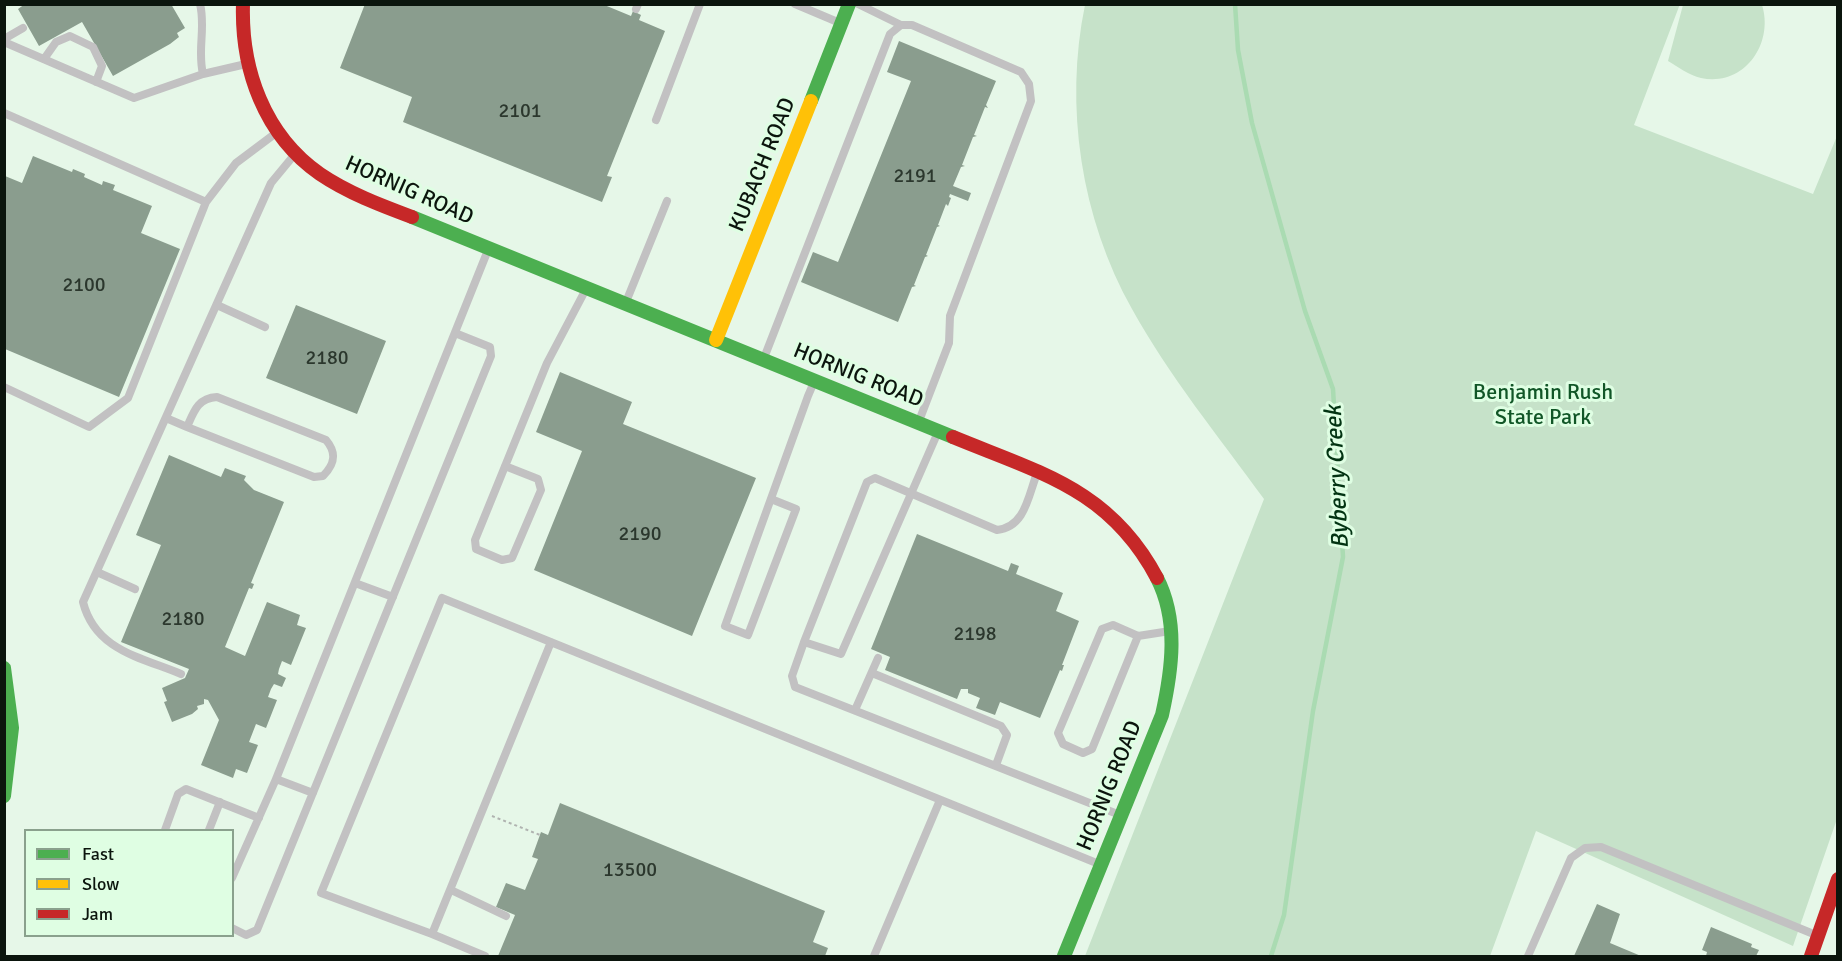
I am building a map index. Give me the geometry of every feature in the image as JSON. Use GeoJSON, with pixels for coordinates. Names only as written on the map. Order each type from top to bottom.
{"type":"FeatureCollection","features":[{"type":"Feature","properties":{"kind":"main road","name":"HORNIG ROAD"},"geometry":{"type":"LineString","coordinates":[[243,4],[242,19],[247,63],[263,106],[278,132],[316,171],[362,197],[1037,471],[1086,495],[1103,507],[1131,534],[1161,585],[1172,631],[1173,664],[1166,700],[1064,957]]}},
{"type":"Feature","properties":{"kind":"main road","name":"KUBACH ROAD"},"geometry":{"type":"LineString","coordinates":[[716,340],[849,4]]}},
{"type":"Feature","properties":{"kind":"main road"},"geometry":{"type":"LineString","coordinates":[[4,668],[12,729],[4,795]]}},
{"type":"Feature","properties":{"kind":"main road"},"geometry":{"type":"LineString","coordinates":[[1810,957],[1838,879]]}},
{"type":"Feature","properties":{"kind":"lane"},"geometry":{"type":"LineString","coordinates":[[200,4],[204,17],[199,59],[203,74]]}},
{"type":"Feature","properties":{"kind":"lane"},"geometry":{"type":"LineString","coordinates":[[656,120],[700,4]]}},
{"type":"Feature","properties":{"kind":"lane"},"geometry":{"type":"LineString","coordinates":[[795,4],[842,24]]}},
{"type":"Feature","properties":{"kind":"lane"},"geometry":{"type":"LineString","coordinates":[[858,4],[901,25],[912,25],[1021,72],[1029,84],[1031,101],[950,316],[950,343],[918,423]]}},
{"type":"Feature","properties":{"kind":"lane"},"geometry":{"type":"LineString","coordinates":[[764,360],[890,34],[901,25]]}},
{"type":"Feature","properties":{"kind":"lane"},"geometry":{"type":"LineString","coordinates":[[4,41],[23,28]]}},
{"type":"Feature","properties":{"kind":"lane"},"geometry":{"type":"LineString","coordinates":[[44,59],[56,42],[70,36],[93,47],[102,66],[96,82]]}},
{"type":"Feature","properties":{"kind":"lane"},"geometry":{"type":"LineString","coordinates":[[4,41],[134,98],[203,74],[247,63]]}},
{"type":"Feature","properties":{"kind":"lane"},"geometry":{"type":"LineString","coordinates":[[4,113],[206,202]]}},
{"type":"Feature","properties":{"kind":"lane"},"geometry":{"type":"LineString","coordinates":[[4,387],[89,427],[128,398],[206,202],[236,163],[278,132]]}},
{"type":"Feature","properties":{"kind":"lane"},"geometry":{"type":"LineString","coordinates":[[181,674],[115,647],[97,634],[83,602],[271,183],[296,153]]}},
{"type":"Feature","properties":{"kind":"lane"},"geometry":{"type":"LineString","coordinates":[[625,304],[667,201]]}},
{"type":"Feature","properties":{"kind":"lane"},"geometry":{"type":"LineString","coordinates":[[234,874],[276,779],[489,248]]}},
{"type":"Feature","properties":{"kind":"lane"},"geometry":{"type":"LineString","coordinates":[[505,466],[538,479],[541,490],[512,558],[502,560],[476,549],[475,540],[505,466],[547,363],[587,288]]}},
{"type":"Feature","properties":{"kind":"lane"},"geometry":{"type":"LineString","coordinates":[[217,305],[265,327]]}},
{"type":"Feature","properties":{"kind":"lane"},"geometry":{"type":"LineString","coordinates":[[234,929],[246,935],[257,930],[491,356],[490,347],[455,333]]}},
{"type":"Feature","properties":{"kind":"lane"},"geometry":{"type":"LineString","coordinates":[[771,499],[796,509],[748,635],[725,626],[814,380]]}},
{"type":"Feature","properties":{"kind":"lane"},"geometry":{"type":"LineString","coordinates":[[166,418],[187,427],[314,477],[323,476],[330,469],[334,457],[333,449],[326,440],[217,397],[207,398],[198,405],[187,427]]}},
{"type":"Feature","properties":{"kind":"lane"},"geometry":{"type":"LineString","coordinates":[[804,642],[841,654],[939,431]]}},
{"type":"Feature","properties":{"kind":"lane"},"geometry":{"type":"LineString","coordinates":[[1037,471],[1018,522],[1009,528],[997,530],[875,478],[867,482],[792,676],[795,687],[1121,815]]}},
{"type":"Feature","properties":{"kind":"lane"},"geometry":{"type":"LineString","coordinates":[[97,572],[135,589]]}},
{"type":"Feature","properties":{"kind":"lane"},"geometry":{"type":"LineString","coordinates":[[355,583],[393,597]]}},
{"type":"Feature","properties":{"kind":"lane"},"geometry":{"type":"LineString","coordinates":[[485,957],[432,934],[321,893],[442,598],[1101,865]]}},
{"type":"Feature","properties":{"kind":"lane"},"geometry":{"type":"LineString","coordinates":[[1138,636],[1092,749],[1083,753],[1063,744],[1058,733],[1102,629],[1113,625],[1138,636],[1172,631]]}},
{"type":"Feature","properties":{"kind":"lane"},"geometry":{"type":"LineString","coordinates":[[432,934],[551,642]]}},
{"type":"Feature","properties":{"kind":"lane"},"geometry":{"type":"LineString","coordinates":[[855,711],[878,658]]}},
{"type":"Feature","properties":{"kind":"lane"},"geometry":{"type":"LineString","coordinates":[[872,673],[1001,726],[1007,735],[996,765]]}},
{"type":"Feature","properties":{"kind":"lane"},"geometry":{"type":"LineString","coordinates":[[276,779],[313,794]]}},
{"type":"Feature","properties":{"kind":"lane"},"geometry":{"type":"LineString","coordinates":[[166,829],[178,794],[186,789],[259,818]]}},
{"type":"Feature","properties":{"kind":"lane"},"geometry":{"type":"LineString","coordinates":[[874,957],[940,800]]}},
{"type":"Feature","properties":{"kind":"lane"},"geometry":{"type":"LineString","coordinates":[[210,829],[220,802]]}},
{"type":"Feature","properties":{"kind":"lane"},"geometry":{"type":"LineString","coordinates":[[1528,957],[1571,858],[1585,848],[1602,847],[1818,935]]}},
{"type":"Feature","properties":{"kind":"lane"},"geometry":{"type":"LineString","coordinates":[[451,890],[506,916]]}},
{"type":"Feature","properties":{"kind":"path"},"geometry":{"type":"LineString","coordinates":[[482,812],[540,835]]}},
{"type":"Feature","properties":{"kind":"green space","name":"Benjamin Rush State Park"},"geometry":{"type":"Polygon","coordinates":[[[1680,4],[1634,125],[1813,194],[1837,136],[1838,816],[1793,946],[1536,831],[1490,956],[1085,956],[1264,499],[1195,406],[1146,334],[1114,274],[1100,237],[1081,161],[1077,122],[1076,82],[1085,5],[1680,4]]]}},
{"type":"Feature","properties":{"kind":"green space"},"geometry":{"type":"Polygon","coordinates":[[[1683,5],[1762,5],[1765,19],[1764,34],[1753,59],[1731,76],[1717,79],[1697,77],[1668,61],[1683,5]]]}},
{"type":"Feature","properties":{"kind":"building"},"geometry":{"type":"Polygon","coordinates":[[[25,4],[171,4],[185,28],[177,33],[179,37],[170,44],[113,76],[82,22],[39,46],[18,9],[25,4]]]}},
{"type":"Feature","properties":{"kind":"building"},"geometry":{"type":"Polygon","coordinates":[[[365,4],[602,4],[631,16],[633,11],[641,15],[639,20],[665,31],[607,176],[612,177],[602,202],[403,122],[412,97],[340,68],[365,4]]]}},
{"type":"Feature","properties":{"kind":"building"},"geometry":{"type":"Polygon","coordinates":[[[899,41],[996,81],[986,105],[988,108],[985,107],[974,135],[977,136],[973,137],[962,165],[965,166],[961,167],[953,186],[971,193],[968,201],[950,194],[951,198],[948,206],[946,204],[938,225],[940,226],[937,227],[926,255],[928,256],[925,257],[914,285],[916,286],[912,287],[898,322],[801,282],[813,252],[838,262],[911,81],[887,72],[899,41]]]}},
{"type":"Feature","properties":{"kind":"building"},"geometry":{"type":"Polygon","coordinates":[[[33,156],[72,172],[73,169],[85,174],[84,177],[102,185],[103,181],[115,185],[113,190],[152,206],[141,233],[180,249],[119,397],[5,349],[5,176],[22,183],[33,156]]]}},
{"type":"Feature","properties":{"kind":"building"},"geometry":{"type":"Polygon","coordinates":[[[296,305],[386,341],[357,414],[266,378],[296,305]]]}},
{"type":"Feature","properties":{"kind":"building"},"geometry":{"type":"Polygon","coordinates":[[[560,372],[632,402],[623,424],[756,478],[692,636],[534,570],[582,451],[536,432],[560,372]]]}},
{"type":"Feature","properties":{"kind":"building"},"geometry":{"type":"Polygon","coordinates":[[[169,455],[221,477],[225,468],[246,476],[244,480],[254,490],[284,502],[251,583],[254,584],[252,589],[249,588],[225,647],[245,656],[267,602],[300,615],[297,625],[306,628],[291,665],[282,661],[278,674],[286,678],[282,687],[274,684],[271,689],[268,697],[277,700],[266,728],[256,724],[249,742],[258,745],[247,773],[236,769],[233,778],[201,765],[219,720],[208,700],[204,699],[204,704],[197,706],[198,709],[192,714],[172,722],[164,702],[167,701],[162,688],[185,678],[189,669],[121,642],[161,545],[136,535],[169,455]]]}},
{"type":"Feature","properties":{"kind":"building"},"geometry":{"type":"Polygon","coordinates":[[[917,534],[1008,571],[1011,563],[1019,566],[1016,574],[1063,593],[1056,611],[1079,621],[1062,665],[1064,665],[1062,671],[1060,670],[1040,718],[1000,702],[995,715],[976,708],[980,698],[968,693],[968,689],[961,689],[957,699],[885,670],[890,657],[871,649],[917,534]]]}},
{"type":"Feature","properties":{"kind":"building"},"geometry":{"type":"Polygon","coordinates":[[[560,803],[825,911],[813,942],[828,948],[825,956],[498,956],[515,915],[496,907],[506,883],[525,890],[538,859],[532,857],[541,832],[548,835],[560,803]]]}},
{"type":"Feature","properties":{"kind":"building"},"geometry":{"type":"Polygon","coordinates":[[[1597,904],[1620,914],[1610,943],[1641,956],[1574,956],[1597,904]]]}},
{"type":"Feature","properties":{"kind":"building"},"geometry":{"type":"Polygon","coordinates":[[[1711,927],[1752,944],[1751,947],[1759,950],[1756,956],[1706,956],[1707,952],[1702,950],[1711,927]]]}},
{"type":"Feature","properties":{"kind":"waterway","name":"Byberry Creek"},"geometry":{"type":"LineString","coordinates":[[1235,4],[1238,50],[1252,123],[1305,311],[1333,389],[1343,557],[1313,711],[1284,915],[1271,956]]}},
{"type":"Feature","properties":{"kind":"traffic: fast"},"geometry":{"type":"LineString","coordinates":[[811,101],[849,4]]}},
{"type":"Feature","properties":{"kind":"traffic: fast"},"geometry":{"type":"LineString","coordinates":[[412,217],[953,437]]}},
{"type":"Feature","properties":{"kind":"traffic: fast"},"geometry":{"type":"LineString","coordinates":[[1064,956],[1162,715],[1171,663],[1171,628],[1164,594],[1157,578]]}},
{"type":"Feature","properties":{"kind":"traffic: fast"},"geometry":{"type":"LineString","coordinates":[[4,668],[12,728],[4,796]]}},
{"type":"Feature","properties":{"kind":"traffic: slow"},"geometry":{"type":"LineString","coordinates":[[716,340],[811,101]]}},
{"type":"Feature","properties":{"kind":"traffic: jam"},"geometry":{"type":"LineString","coordinates":[[243,4],[243,28],[252,76],[270,120],[284,140],[301,158],[331,181],[412,217]]}},
{"type":"Feature","properties":{"kind":"traffic: jam"},"geometry":{"type":"LineString","coordinates":[[953,437],[1043,474],[1095,504],[1118,523],[1138,548],[1157,578]]}},
{"type":"Feature","properties":{"kind":"traffic: jam"},"geometry":{"type":"LineString","coordinates":[[1811,956],[1838,879]]}}]}
